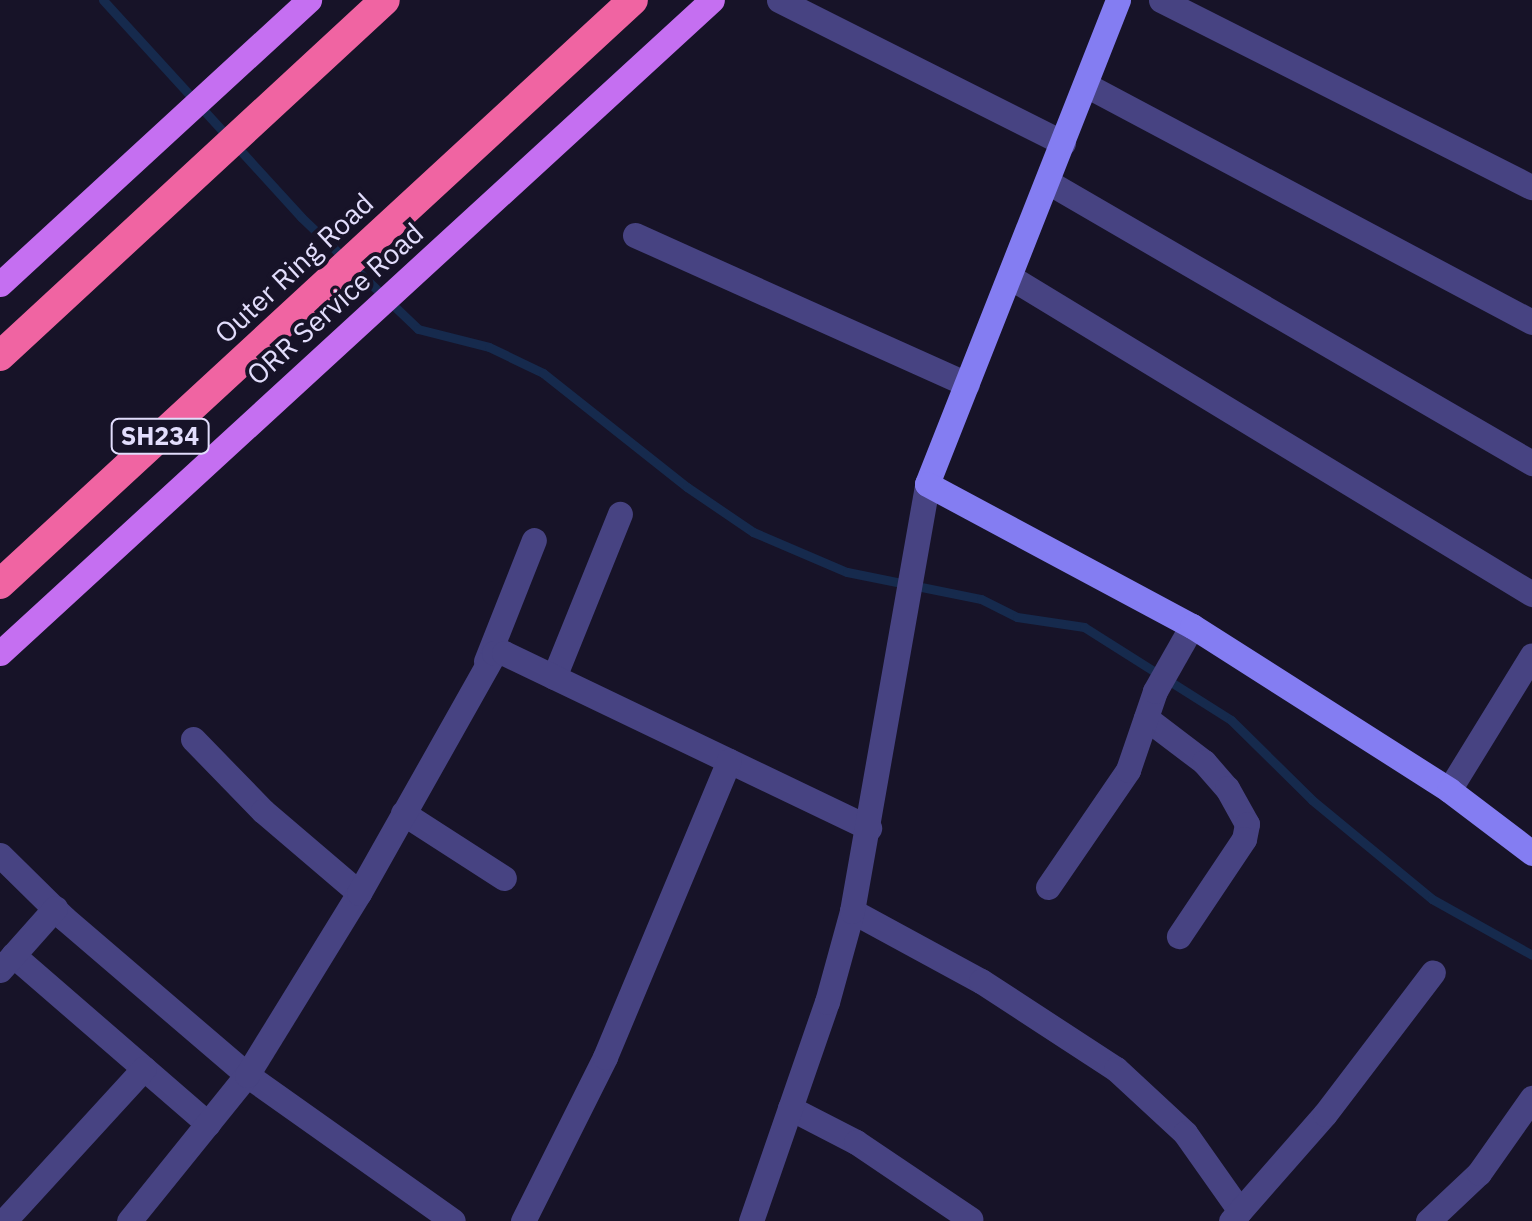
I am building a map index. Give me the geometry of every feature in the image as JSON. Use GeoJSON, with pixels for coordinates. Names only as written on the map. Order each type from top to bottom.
{"type":"FeatureCollection","features":[{"type":"Feature","properties":{"kind":"highway"},"geometry":{"type":"LineString","coordinates":[[0,356],[385,0]]}},
{"type":"Feature","properties":{"kind":"highway","name":"Outer Ring Road"},"geometry":{"type":"LineString","coordinates":[[0,584],[633,0]]}},
{"type":"Feature","properties":{"kind":"main road"},"geometry":{"type":"LineString","coordinates":[[0,284],[309,0]]}},
{"type":"Feature","properties":{"kind":"main road","name":"ORR Service Road"},"geometry":{"type":"LineString","coordinates":[[0,653],[712,0]]}},
{"type":"Feature","properties":{"kind":"street"},"geometry":{"type":"LineString","coordinates":[[779,0],[1063,142]]}},
{"type":"Feature","properties":{"kind":"street"},"geometry":{"type":"LineString","coordinates":[[751,1221],[827,1002],[852,911],[927,484],[1118,0]]}},
{"type":"Feature","properties":{"kind":"street"},"geometry":{"type":"LineString","coordinates":[[1161,0],[1532,187]]}},
{"type":"Feature","properties":{"kind":"street"},"geometry":{"type":"LineString","coordinates":[[1086,84],[1532,322]]}},
{"type":"Feature","properties":{"kind":"street"},"geometry":{"type":"LineString","coordinates":[[1048,182],[1532,463]]}},
{"type":"Feature","properties":{"kind":"street"},"geometry":{"type":"LineString","coordinates":[[635,235],[967,384]]}},
{"type":"Feature","properties":{"kind":"street"},"geometry":{"type":"LineString","coordinates":[[1010,278],[1532,594]]}},
{"type":"Feature","properties":{"kind":"street"},"geometry":{"type":"LineString","coordinates":[[927,484],[1192,626],[1449,790],[1532,853]]}},
{"type":"Feature","properties":{"kind":"street"},"geometry":{"type":"LineString","coordinates":[[554,678],[620,514]]}},
{"type":"Feature","properties":{"kind":"street"},"geometry":{"type":"LineString","coordinates":[[129,1221],[248,1075],[358,894],[486,660],[534,540]]}},
{"type":"Feature","properties":{"kind":"street"},"geometry":{"type":"LineString","coordinates":[[1048,887],[1128,770],[1155,691],[1169,660],[1192,626]]}},
{"type":"Feature","properties":{"kind":"street"},"geometry":{"type":"LineString","coordinates":[[486,660],[494,653],[504,653],[868,828]]}},
{"type":"Feature","properties":{"kind":"street"},"geometry":{"type":"LineString","coordinates":[[1449,790],[1532,655]]}},
{"type":"Feature","properties":{"kind":"street"},"geometry":{"type":"LineString","coordinates":[[1146,718],[1204,762],[1248,824],[1244,839],[1179,936]]}},
{"type":"Feature","properties":{"kind":"street"},"geometry":{"type":"LineString","coordinates":[[193,739],[263,812],[358,894]]}},
{"type":"Feature","properties":{"kind":"street"},"geometry":{"type":"LineString","coordinates":[[523,1221],[604,1057],[728,761]]}},
{"type":"Feature","properties":{"kind":"street"},"geometry":{"type":"LineString","coordinates":[[403,813],[504,878]]}},
{"type":"Feature","properties":{"kind":"street"},"geometry":{"type":"LineString","coordinates":[[0,855],[55,908],[248,1075],[453,1221]]}},
{"type":"Feature","properties":{"kind":"street"},"geometry":{"type":"LineString","coordinates":[[55,908],[7,963],[144,1068],[208,1124]]}},
{"type":"Feature","properties":{"kind":"street"},"geometry":{"type":"LineString","coordinates":[[852,911],[981,981],[1116,1069],[1185,1133],[1235,1216],[1324,1114],[1433,972]]}},
{"type":"Feature","properties":{"kind":"street"},"geometry":{"type":"LineString","coordinates":[[4,1221],[144,1068]]}},
{"type":"Feature","properties":{"kind":"street"},"geometry":{"type":"LineString","coordinates":[[1428,1221],[1480,1173],[1532,1098]]}},
{"type":"Feature","properties":{"kind":"street"},"geometry":{"type":"LineString","coordinates":[[790,1108],[856,1142],[970,1219]]}},
{"type":"Feature","properties":{"kind":"waterway"},"geometry":{"type":"LineString","coordinates":[[103,0],[301,217],[418,329],[489,347],[543,373],[687,487],[753,532],[847,572],[981,599],[1017,617],[1084,627],[1231,720],[1312,800],[1432,899],[1532,955]]}}]}
